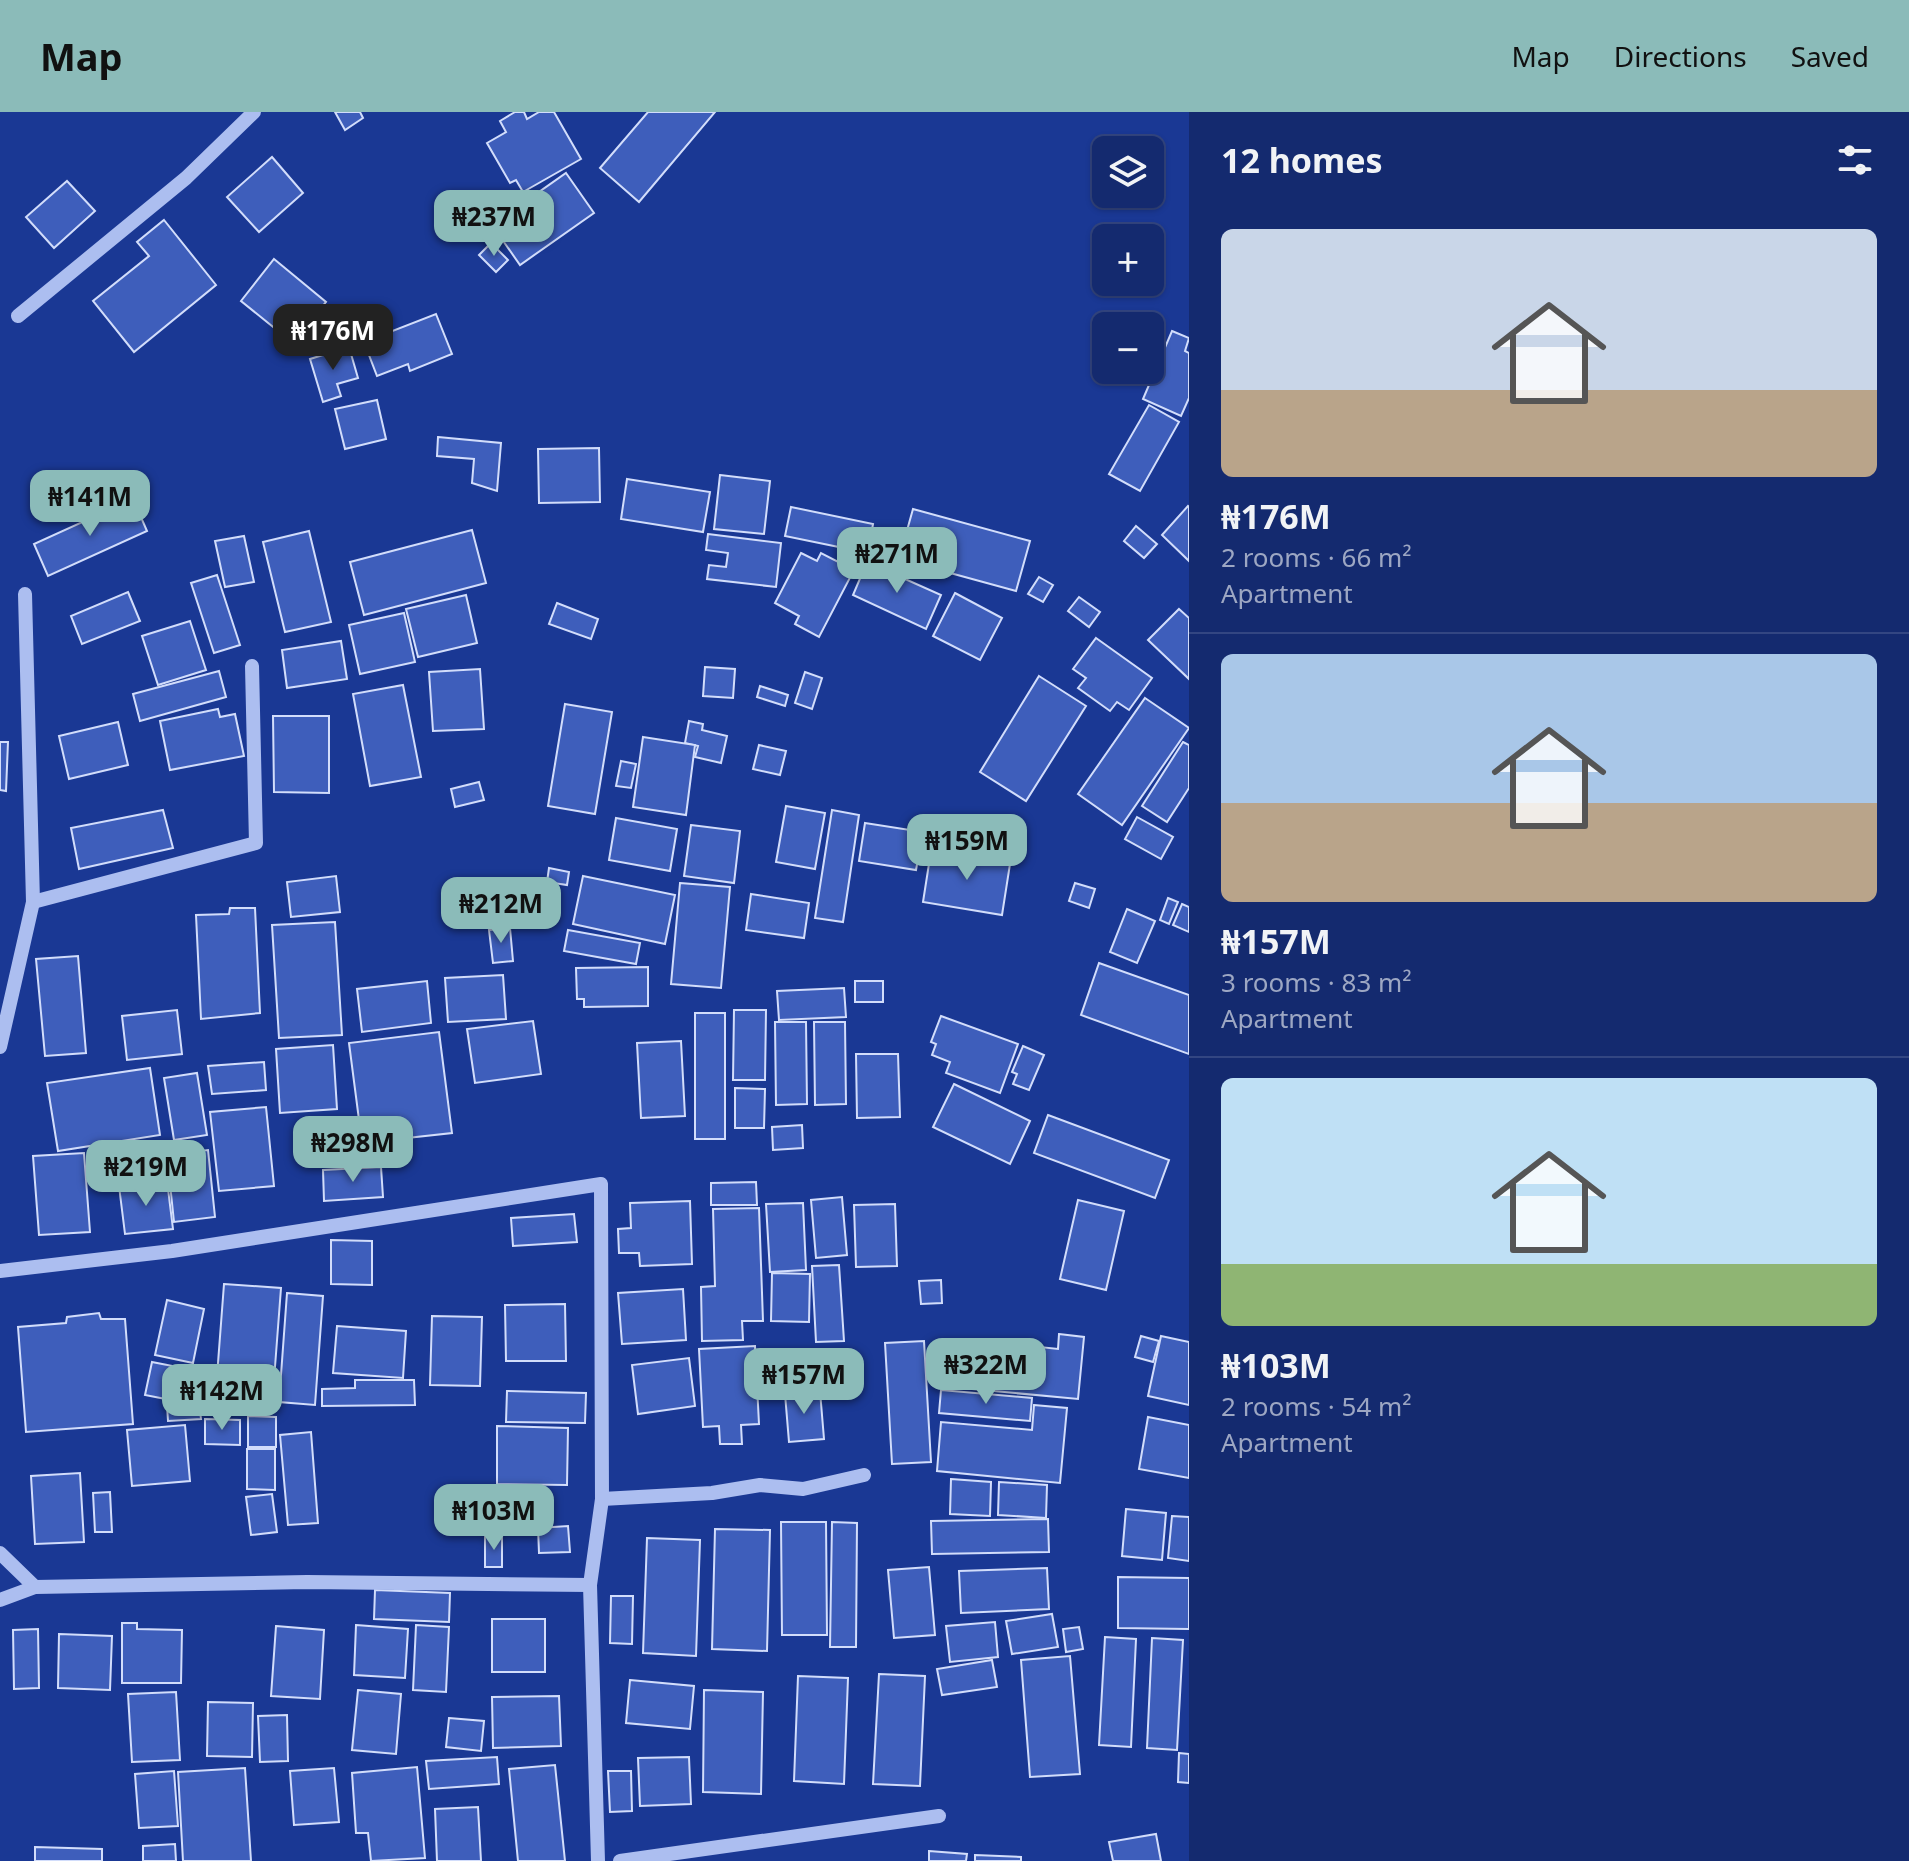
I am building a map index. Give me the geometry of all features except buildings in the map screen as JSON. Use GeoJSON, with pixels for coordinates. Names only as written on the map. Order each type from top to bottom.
{"type":"FeatureCollection","features":[{"type":"Feature","properties":{"kind":"street"},"geometry":{"type":"LineString","coordinates":[[18,316],[186,178],[254,112]]}},
{"type":"Feature","properties":{"kind":"street"},"geometry":{"type":"LineString","coordinates":[[0,1047],[33,902],[25,594]]}},
{"type":"Feature","properties":{"kind":"street"},"geometry":{"type":"LineString","coordinates":[[33,902],[256,843],[252,666]]}},
{"type":"Feature","properties":{"kind":"street"},"geometry":{"type":"LineString","coordinates":[[0,1271],[172,1251],[601,1184],[602,1499],[590,1585],[598,1861]]}},
{"type":"Feature","properties":{"kind":"street"},"geometry":{"type":"LineString","coordinates":[[602,1499],[712,1493],[760,1485],[803,1489],[864,1475]]}},
{"type":"Feature","properties":{"kind":"street"},"geometry":{"type":"LineString","coordinates":[[0,1553],[35,1587]]}},
{"type":"Feature","properties":{"kind":"street"},"geometry":{"type":"LineString","coordinates":[[0,1600],[35,1587],[307,1582],[590,1585]]}},
{"type":"Feature","properties":{"kind":"street"},"geometry":{"type":"LineString","coordinates":[[620,1861],[939,1816]]}}]}
